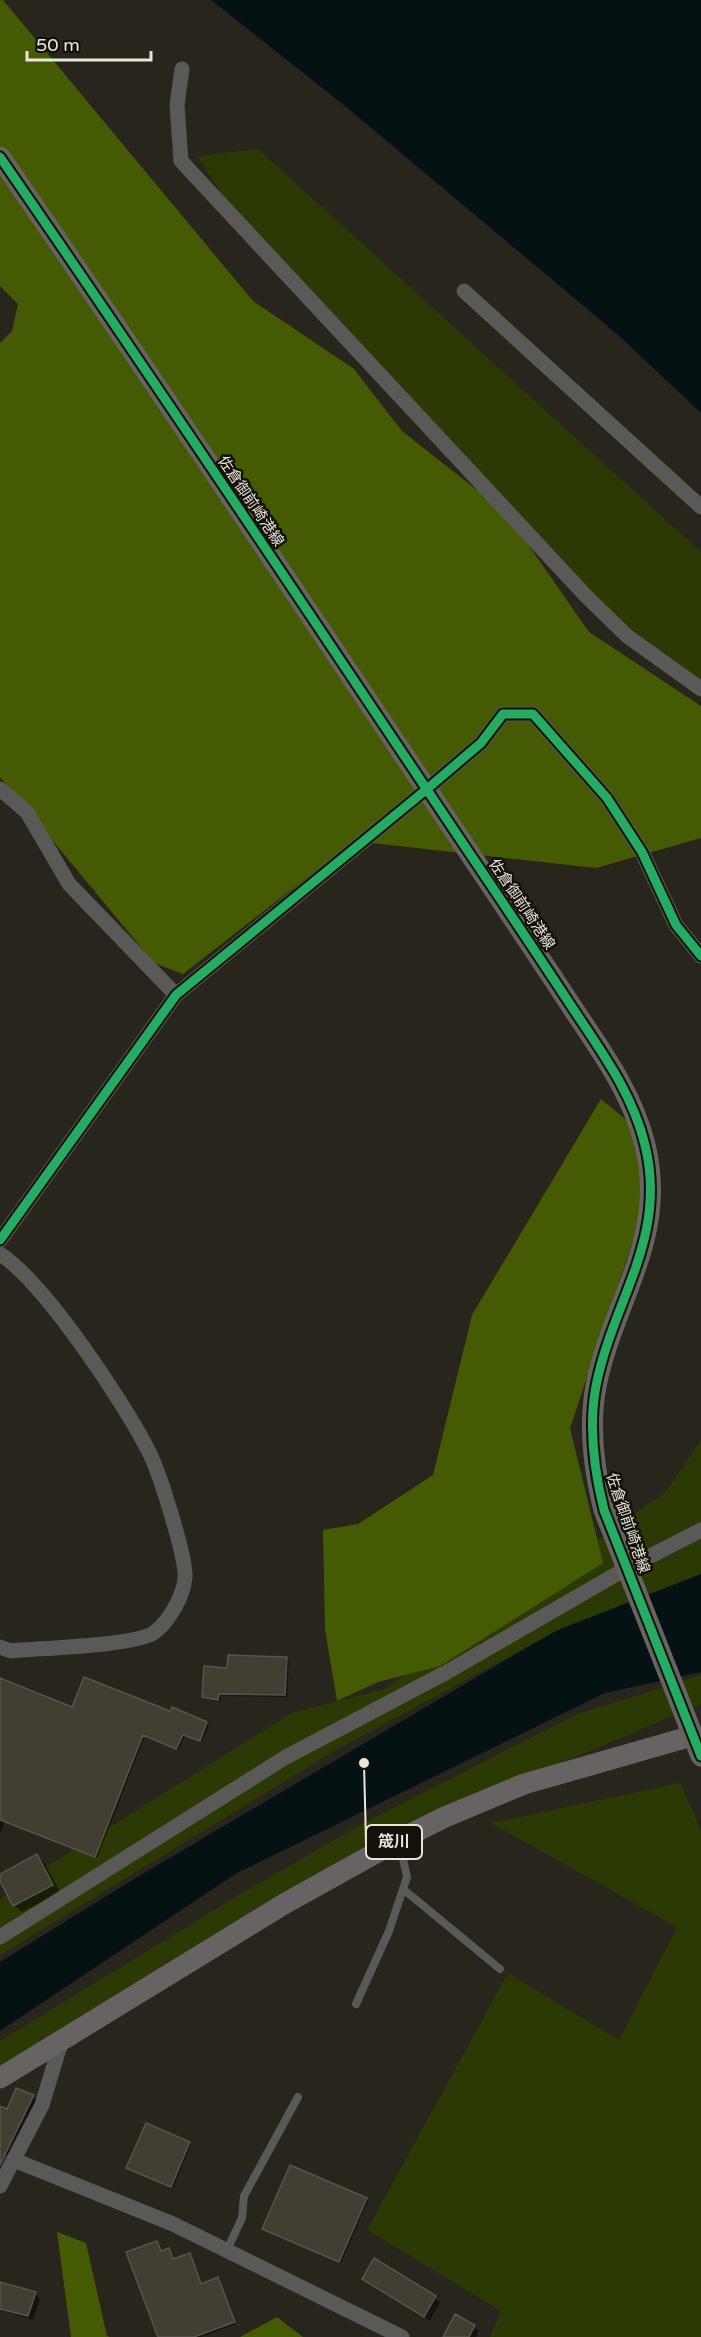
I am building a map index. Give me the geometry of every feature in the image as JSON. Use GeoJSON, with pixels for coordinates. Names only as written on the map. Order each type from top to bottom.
{"type":"FeatureCollection","features":[{"type":"Feature","properties":{"kind":"main road","name":"佐倉御前崎港線"},"geometry":{"type":"LineString","coordinates":[[0,157],[427,789],[621,1082],[635,1112],[646,1147],[651,1183],[651,1212],[644,1245],[608,1341],[595,1389],[592,1430],[594,1470],[604,1510],[694,1727],[701,1756]]}},
{"type":"Feature","properties":{"kind":"main road"},"geometry":{"type":"LineString","coordinates":[[0,2078],[284,1904],[399,1840],[524,1784],[694,1727]]}},
{"type":"Feature","properties":{"kind":"street"},"geometry":{"type":"LineString","coordinates":[[182,69],[177,105],[181,161],[586,596],[627,636],[701,689]]}},
{"type":"Feature","properties":{"kind":"street"},"geometry":{"type":"LineString","coordinates":[[464,291],[701,507]]}},
{"type":"Feature","properties":{"kind":"street"},"geometry":{"type":"LineString","coordinates":[[0,1240],[176,995],[481,743],[503,714],[533,714],[607,798],[642,852],[676,925],[701,956]]}},
{"type":"Feature","properties":{"kind":"street"},"geometry":{"type":"LineString","coordinates":[[0,789],[27,812],[69,884],[176,995]]}},
{"type":"Feature","properties":{"kind":"street"},"geometry":{"type":"LineString","coordinates":[[0,1254],[13,1262],[60,1318],[116,1397],[150,1455],[177,1535],[185,1576],[176,1605],[154,1633],[129,1641],[11,1651],[0,1647]]}},
{"type":"Feature","properties":{"kind":"street"},"geometry":{"type":"LineString","coordinates":[[0,1937],[286,1757],[447,1672],[701,1530]]}},
{"type":"Feature","properties":{"kind":"street"},"geometry":{"type":"LineString","coordinates":[[0,2186],[42,2105],[62,2039]]}},
{"type":"Feature","properties":{"kind":"street"},"geometry":{"type":"LineString","coordinates":[[14,2160],[173,2224],[402,2337]]}},
{"type":"Feature","properties":{"kind":"lane"},"geometry":{"type":"LineString","coordinates":[[356,2004],[389,1931],[407,1877],[399,1840]]}},
{"type":"Feature","properties":{"kind":"lane"},"geometry":{"type":"LineString","coordinates":[[403,1889],[500,1969]]}},
{"type":"Feature","properties":{"kind":"lane"},"geometry":{"type":"LineString","coordinates":[[226,2252],[242,2218],[244,2196],[298,2097]]}},
{"type":"Feature","properties":{"kind":"green space"},"geometry":{"type":"Polygon","coordinates":[[[0,0],[3,0],[253,301],[354,369],[402,431],[506,513],[589,632],[701,706],[701,838],[596,868],[354,841],[183,974],[154,963],[0,777],[0,343],[12,331],[18,304],[0,286],[0,0]]]}},
{"type":"Feature","properties":{"kind":"green space"},"geometry":{"type":"Polygon","coordinates":[[[258,149],[701,552],[701,686],[616,628],[252,240],[197,156],[258,149]]]}},
{"type":"Feature","properties":{"kind":"green space"},"geometry":{"type":"Polygon","coordinates":[[[601,1099],[641,1132],[640,1220],[570,1428],[603,1563],[440,1666],[378,1682],[337,1701],[325,1630],[323,1530],[358,1524],[433,1475],[472,1315],[601,1099]]]}},
{"type":"Feature","properties":{"kind":"green space"},"geometry":{"type":"Polygon","coordinates":[[[701,1440],[701,1574],[558,1630],[334,1751],[0,1955],[0,1900],[25,1880],[292,1713],[385,1689],[666,1492],[701,1440]]]}},
{"type":"Feature","properties":{"kind":"green space"},"geometry":{"type":"Polygon","coordinates":[[[701,1675],[701,1704],[578,1756],[457,1802],[276,1896],[55,2032],[0,2069],[0,2041],[244,1892],[367,1821],[578,1714],[701,1675]]]}},
{"type":"Feature","properties":{"kind":"green space"},"geometry":{"type":"Polygon","coordinates":[[[680,1783],[701,1830],[701,2337],[490,2337],[501,2311],[367,2230],[508,1973],[619,2040],[677,1927],[491,1823],[680,1783]]]}},
{"type":"Feature","properties":{"kind":"green space"},"geometry":{"type":"Polygon","coordinates":[[[57,2232],[86,2243],[107,2336],[110,2337],[71,2337],[57,2232]]]}},
{"type":"Feature","properties":{"kind":"green space"},"geometry":{"type":"Polygon","coordinates":[[[277,2317],[303,2337],[240,2337],[277,2317]]]}},
{"type":"Feature","properties":{"kind":"shaded area"},"geometry":{"type":"Polygon","coordinates":[[[211,0],[701,0],[701,413],[617,334],[345,106],[211,0]]]}},
{"type":"Feature","properties":{"kind":"shaded area"},"geometry":{"type":"Polygon","coordinates":[[[701,1574],[701,1672],[605,1693],[237,1873],[0,2031],[0,1962],[139,1876],[558,1630],[701,1574]]]}},
{"type":"Feature","properties":{"kind":"building"},"geometry":{"type":"Polygon","coordinates":[[[228,1655],[287,1657],[285,1695],[219,1694],[218,1700],[202,1697],[204,1666],[227,1668],[228,1655]]]}},
{"type":"Feature","properties":{"kind":"building"},"geometry":{"type":"Polygon","coordinates":[[[84,1677],[170,1711],[172,1707],[207,1722],[200,1741],[183,1735],[176,1749],[143,1735],[95,1857],[0,1820],[0,1678],[72,1707],[84,1677]]]}},
{"type":"Feature","properties":{"kind":"building"},"geometry":{"type":"Polygon","coordinates":[[[37,1854],[53,1885],[13,1906],[0,1881],[0,1874],[37,1854]]]}},
{"type":"Feature","properties":{"kind":"building"},"geometry":{"type":"Polygon","coordinates":[[[16,2088],[34,2095],[0,2165],[0,2106],[7,2109],[16,2088]]]}},
{"type":"Feature","properties":{"kind":"building"},"geometry":{"type":"Polygon","coordinates":[[[146,2123],[190,2142],[171,2187],[126,2168],[146,2123]]]}},
{"type":"Feature","properties":{"kind":"building"},"geometry":{"type":"Polygon","coordinates":[[[290,2165],[367,2198],[339,2262],[262,2229],[290,2165]]]}},
{"type":"Feature","properties":{"kind":"building"},"geometry":{"type":"Polygon","coordinates":[[[157,2241],[161,2251],[169,2248],[173,2259],[190,2253],[201,2284],[218,2277],[235,2322],[194,2337],[158,2337],[126,2252],[157,2241]]]}},
{"type":"Feature","properties":{"kind":"building"},"geometry":{"type":"Polygon","coordinates":[[[374,2258],[436,2296],[424,2317],[362,2279],[374,2258]]]}},
{"type":"Feature","properties":{"kind":"building"},"geometry":{"type":"Polygon","coordinates":[[[0,2282],[36,2292],[28,2316],[0,2309],[0,2282]]]}},
{"type":"Feature","properties":{"kind":"building"},"geometry":{"type":"Polygon","coordinates":[[[455,2314],[475,2325],[469,2337],[443,2337],[455,2314]]]}},
{"type":"Feature","properties":{"kind":"cycle path"},"geometry":{"type":"LineString","coordinates":[[0,157],[529,942],[602,1053],[632,1106],[645,1145],[650,1179],[649,1210],[636,1268],[614,1325],[596,1386],[592,1417],[593,1449],[604,1510],[701,1756]]}},
{"type":"Feature","properties":{"kind":"cycle path"},"geometry":{"type":"LineString","coordinates":[[0,1240],[176,995],[481,743],[503,714],[533,714],[607,798],[642,852],[676,925],[701,956]]}},
{"type":"Feature","properties":{"kind":"place","name":"筬川"},"geometry":{"type":"Point","coordinates":[364,1763]}}]}
